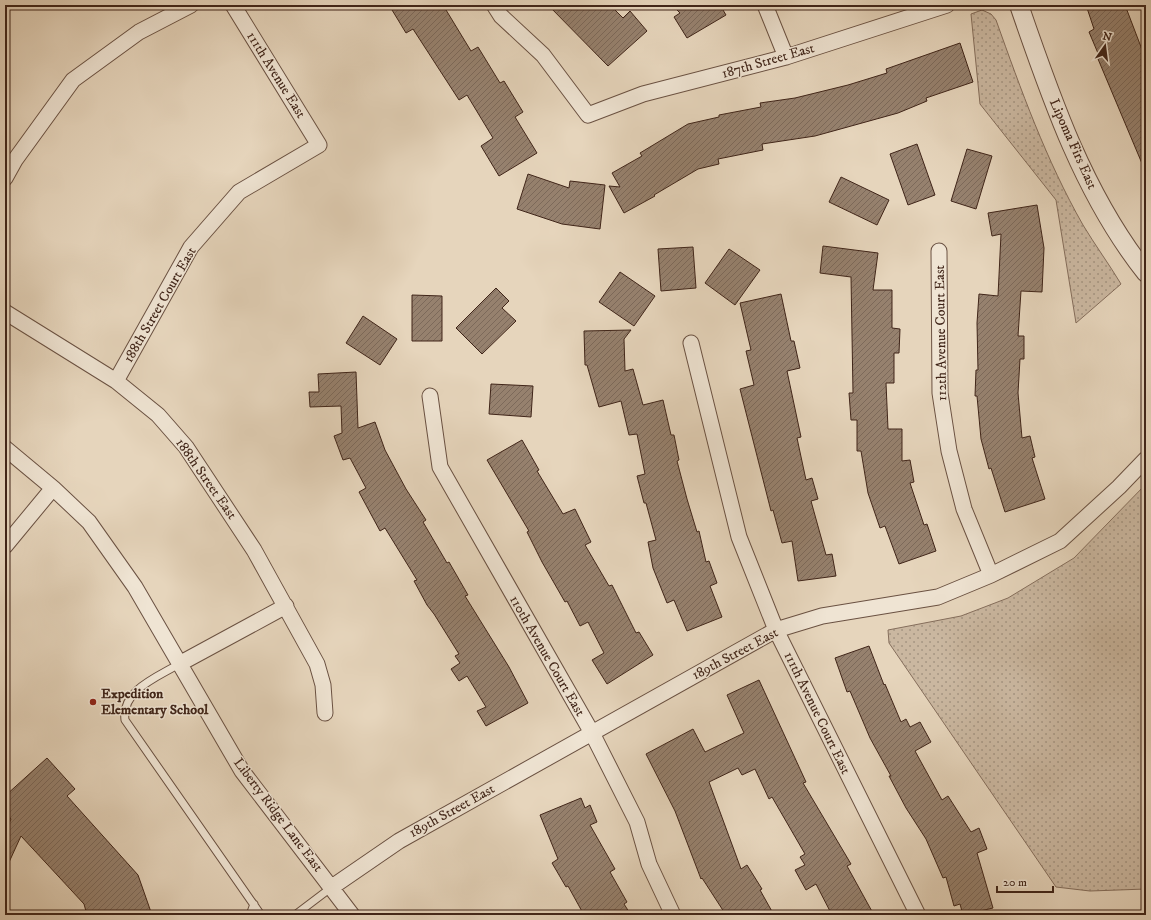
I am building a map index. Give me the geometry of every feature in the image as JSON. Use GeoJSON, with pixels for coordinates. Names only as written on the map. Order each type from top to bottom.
{"type":"FeatureCollection","features":[{"type":"Feature","properties":{"kind":"street"},"geometry":{"type":"LineString","coordinates":[[5,178],[15,160],[73,80],[139,32],[192,5]]}},
{"type":"Feature","properties":{"kind":"street","name":"111th Avenue East"},"geometry":{"type":"LineString","coordinates":[[233,5],[319,145]]}},
{"type":"Feature","properties":{"kind":"street","name":"187th Street East"},"geometry":{"type":"LineString","coordinates":[[494,5],[501,16],[543,55],[588,115],[643,94],[786,57],[947,5]]}},
{"type":"Feature","properties":{"kind":"street"},"geometry":{"type":"LineString","coordinates":[[765,5],[786,57]]}},
{"type":"Feature","properties":{"kind":"street","name":"Lipoma Firs East"},"geometry":{"type":"LineString","coordinates":[[1019,5],[1046,84],[1101,207],[1130,252],[1146,273]]}},
{"type":"Feature","properties":{"kind":"street","name":"188th Street Court East"},"geometry":{"type":"LineString","coordinates":[[116,381],[192,247],[201,236],[239,192],[319,145]]}},
{"type":"Feature","properties":{"kind":"street","name":"112th Avenue Court East"},"geometry":{"type":"LineString","coordinates":[[939,251],[940,393],[949,451],[964,509],[991,575]]}},
{"type":"Feature","properties":{"kind":"street","name":"188th Street East"},"geometry":{"type":"LineString","coordinates":[[5,312],[116,381],[158,415],[186,447],[254,550],[317,664],[323,685],[325,712]]}},
{"type":"Feature","properties":{"kind":"street","name":"111th Avenue Court East"},"geometry":{"type":"LineString","coordinates":[[691,343],[739,537],[776,630],[918,915]]}},
{"type":"Feature","properties":{"kind":"street","name":"110th Avenue Court East"},"geometry":{"type":"LineString","coordinates":[[430,396],[440,467],[592,733],[637,822],[649,864],[674,915]]}},
{"type":"Feature","properties":{"kind":"street","name":"Liberty Ridge Lane East"},"geometry":{"type":"LineString","coordinates":[[5,448],[53,488],[89,522],[136,587],[242,771],[352,915]]}},
{"type":"Feature","properties":{"kind":"street","name":"189th Street East"},"geometry":{"type":"LineString","coordinates":[[332,887],[399,841],[776,630],[822,616],[938,597],[991,575],[1060,541],[1119,487],[1146,459]]}},
{"type":"Feature","properties":{"kind":"street"},"geometry":{"type":"LineString","coordinates":[[5,546],[53,488]]}},
{"type":"Feature","properties":{"kind":"street"},"geometry":{"type":"LineString","coordinates":[[179,664],[286,606]]}},
{"type":"Feature","properties":{"kind":"lane"},"geometry":{"type":"LineString","coordinates":[[179,664],[135,692],[127,701],[124,710],[125,720],[261,915]]}},
{"type":"Feature","properties":{"kind":"lane"},"geometry":{"type":"LineString","coordinates":[[295,915],[332,887]]}},
{"type":"Feature","properties":{"kind":"lane"},"geometry":{"type":"LineString","coordinates":[[250,915],[254,904]]}},
{"type":"Feature","properties":{"kind":"shaded area"},"geometry":{"type":"Polygon","coordinates":[[[982,10],[991,14],[996,20],[1035,124],[1057,175],[1083,225],[1121,284],[1076,323],[1056,200],[980,104],[971,14],[982,10]]]}},
{"type":"Feature","properties":{"kind":"shaded area"},"geometry":{"type":"Polygon","coordinates":[[[1146,484],[1146,889],[1090,891],[1056,887],[889,643],[888,630],[961,616],[1008,598],[1074,558],[1146,484]]]}},
{"type":"Feature","properties":{"kind":"building"},"geometry":{"type":"Polygon","coordinates":[[[389,5],[443,5],[471,51],[478,47],[500,83],[504,81],[523,112],[515,117],[537,153],[499,176],[481,146],[493,138],[467,95],[459,100],[413,29],[406,33],[389,5]]]}},
{"type":"Feature","properties":{"kind":"building"},"geometry":{"type":"Polygon","coordinates":[[[548,5],[610,5],[623,18],[630,11],[647,31],[608,66],[548,5]]]}},
{"type":"Feature","properties":{"kind":"building"},"geometry":{"type":"Polygon","coordinates":[[[672,5],[720,5],[726,15],[687,38],[674,17],[680,13],[672,5]]]}},
{"type":"Feature","properties":{"kind":"building"},"geometry":{"type":"Polygon","coordinates":[[[1086,5],[1125,5],[1146,60],[1146,173],[1098,59],[1100,58],[1089,32],[1094,29],[1086,5]]]}},
{"type":"Feature","properties":{"kind":"building"},"geometry":{"type":"Polygon","coordinates":[[[960,43],[973,82],[926,98],[927,101],[898,113],[815,136],[762,144],[763,150],[718,159],[719,164],[698,169],[654,195],[655,196],[624,213],[609,186],[620,187],[612,173],[642,156],[640,153],[688,124],[719,117],[719,115],[761,107],[760,103],[795,98],[848,85],[887,73],[886,69],[960,43]]]}},
{"type":"Feature","properties":{"kind":"building"},"geometry":{"type":"Polygon","coordinates":[[[917,144],[935,195],[908,205],[890,154],[917,144]]]}},
{"type":"Feature","properties":{"kind":"building"},"geometry":{"type":"Polygon","coordinates":[[[967,149],[992,156],[976,209],[951,201],[967,149]]]}},
{"type":"Feature","properties":{"kind":"building"},"geometry":{"type":"Polygon","coordinates":[[[528,174],[569,188],[570,181],[605,185],[600,229],[562,224],[517,209],[528,174]]]}},
{"type":"Feature","properties":{"kind":"building"},"geometry":{"type":"Polygon","coordinates":[[[841,177],[889,200],[877,225],[829,202],[841,177]]]}},
{"type":"Feature","properties":{"kind":"building"},"geometry":{"type":"Polygon","coordinates":[[[1037,205],[1044,248],[1042,292],[1021,291],[1018,336],[1024,336],[1024,359],[1020,359],[1018,393],[1022,438],[1030,436],[1035,457],[1032,458],[1045,499],[1005,512],[991,468],[989,469],[981,439],[977,396],[975,396],[976,370],[978,370],[977,323],[979,294],[998,296],[1001,234],[992,236],[988,213],[1037,205]]]}},
{"type":"Feature","properties":{"kind":"building"},"geometry":{"type":"Polygon","coordinates":[[[823,246],[878,253],[873,290],[892,290],[892,328],[900,329],[899,353],[894,353],[894,383],[886,383],[888,429],[902,429],[902,461],[910,460],[914,482],[910,483],[924,525],[927,524],[936,551],[899,564],[885,526],[880,528],[868,493],[861,451],[857,451],[857,420],[851,420],[849,393],[853,393],[851,277],[820,273],[823,246]]]}},
{"type":"Feature","properties":{"kind":"building"},"geometry":{"type":"Polygon","coordinates":[[[693,247],[696,288],[661,291],[658,249],[693,247]]]}},
{"type":"Feature","properties":{"kind":"building"},"geometry":{"type":"Polygon","coordinates":[[[729,249],[760,270],[735,305],[705,283],[729,249]]]}},
{"type":"Feature","properties":{"kind":"building"},"geometry":{"type":"Polygon","coordinates":[[[620,272],[655,296],[634,326],[599,302],[620,272]]]}},
{"type":"Feature","properties":{"kind":"building"},"geometry":{"type":"Polygon","coordinates":[[[496,288],[509,301],[502,308],[516,321],[482,354],[456,328],[496,288]]]}},
{"type":"Feature","properties":{"kind":"building"},"geometry":{"type":"Polygon","coordinates":[[[781,294],[791,341],[794,341],[800,368],[787,371],[801,437],[797,438],[806,480],[812,478],[818,499],[811,501],[826,555],[832,554],[836,576],[798,581],[792,541],[782,543],[773,510],[771,511],[740,389],[754,385],[746,351],[751,350],[740,303],[781,294]]]}},
{"type":"Feature","properties":{"kind":"building"},"geometry":{"type":"Polygon","coordinates":[[[412,295],[442,296],[442,341],[412,341],[412,295]]]}},
{"type":"Feature","properties":{"kind":"building"},"geometry":{"type":"Polygon","coordinates":[[[363,316],[397,339],[380,365],[346,343],[363,316]]]}},
{"type":"Feature","properties":{"kind":"building"},"geometry":{"type":"Polygon","coordinates":[[[631,330],[624,339],[625,371],[633,369],[643,405],[663,400],[671,435],[674,435],[679,460],[677,461],[687,499],[697,532],[699,531],[706,562],[709,561],[717,583],[710,586],[722,617],[687,631],[674,600],[667,603],[653,568],[648,542],[656,540],[637,476],[645,474],[637,434],[629,435],[621,401],[599,407],[587,365],[585,365],[584,331],[631,330]]]}},
{"type":"Feature","properties":{"kind":"building"},"geometry":{"type":"Polygon","coordinates":[[[356,372],[358,428],[375,422],[385,450],[406,489],[426,520],[423,522],[447,563],[449,562],[468,595],[465,596],[509,667],[528,703],[486,726],[477,711],[486,707],[467,676],[459,681],[451,669],[460,663],[455,656],[459,654],[427,605],[414,581],[417,580],[385,528],[380,531],[359,492],[366,488],[350,458],[343,460],[334,436],[342,433],[341,406],[310,407],[309,392],[319,392],[318,374],[356,372]]]}},
{"type":"Feature","properties":{"kind":"building"},"geometry":{"type":"Polygon","coordinates":[[[491,384],[533,386],[531,417],[489,414],[491,384]]]}},
{"type":"Feature","properties":{"kind":"building"},"geometry":{"type":"Polygon","coordinates":[[[522,440],[539,470],[537,471],[563,514],[575,509],[591,542],[585,545],[609,586],[612,585],[636,633],[639,632],[653,655],[607,684],[592,660],[604,653],[588,622],[580,626],[567,601],[565,602],[542,562],[527,532],[529,531],[487,460],[522,440]]]}},
{"type":"Feature","properties":{"kind":"building"},"geometry":{"type":"Polygon","coordinates":[[[869,646],[884,685],[885,684],[901,722],[906,719],[910,727],[920,722],[931,742],[915,751],[942,800],[948,796],[971,832],[979,828],[987,849],[977,853],[993,908],[963,915],[960,904],[954,906],[946,877],[943,878],[926,839],[906,808],[889,776],[891,776],[870,738],[850,691],[847,692],[835,658],[869,646]]]}},
{"type":"Feature","properties":{"kind":"building"},"geometry":{"type":"Polygon","coordinates":[[[759,680],[806,782],[803,783],[851,864],[847,866],[874,915],[832,915],[816,884],[806,890],[795,870],[805,865],[800,857],[805,854],[772,797],[769,799],[755,769],[742,775],[738,768],[709,782],[741,869],[747,865],[762,889],[760,890],[774,915],[726,915],[702,878],[701,879],[675,811],[646,754],[693,729],[705,752],[744,733],[727,695],[759,680]]]}},
{"type":"Feature","properties":{"kind":"building"},"geometry":{"type":"Polygon","coordinates":[[[47,758],[75,789],[67,796],[138,875],[152,915],[87,915],[84,904],[21,836],[5,871],[5,832],[11,819],[5,812],[5,796],[47,758]]]}},
{"type":"Feature","properties":{"kind":"building"},"geometry":{"type":"Polygon","coordinates":[[[581,798],[585,808],[590,805],[597,822],[590,825],[615,869],[610,872],[627,902],[624,904],[631,915],[584,915],[568,886],[566,887],[552,863],[558,859],[540,815],[581,798]]]}},
{"type":"Feature","properties":{"kind":"place","name":"Expedition Elementary School"},"geometry":{"type":"Point","coordinates":[93,702]}}]}
